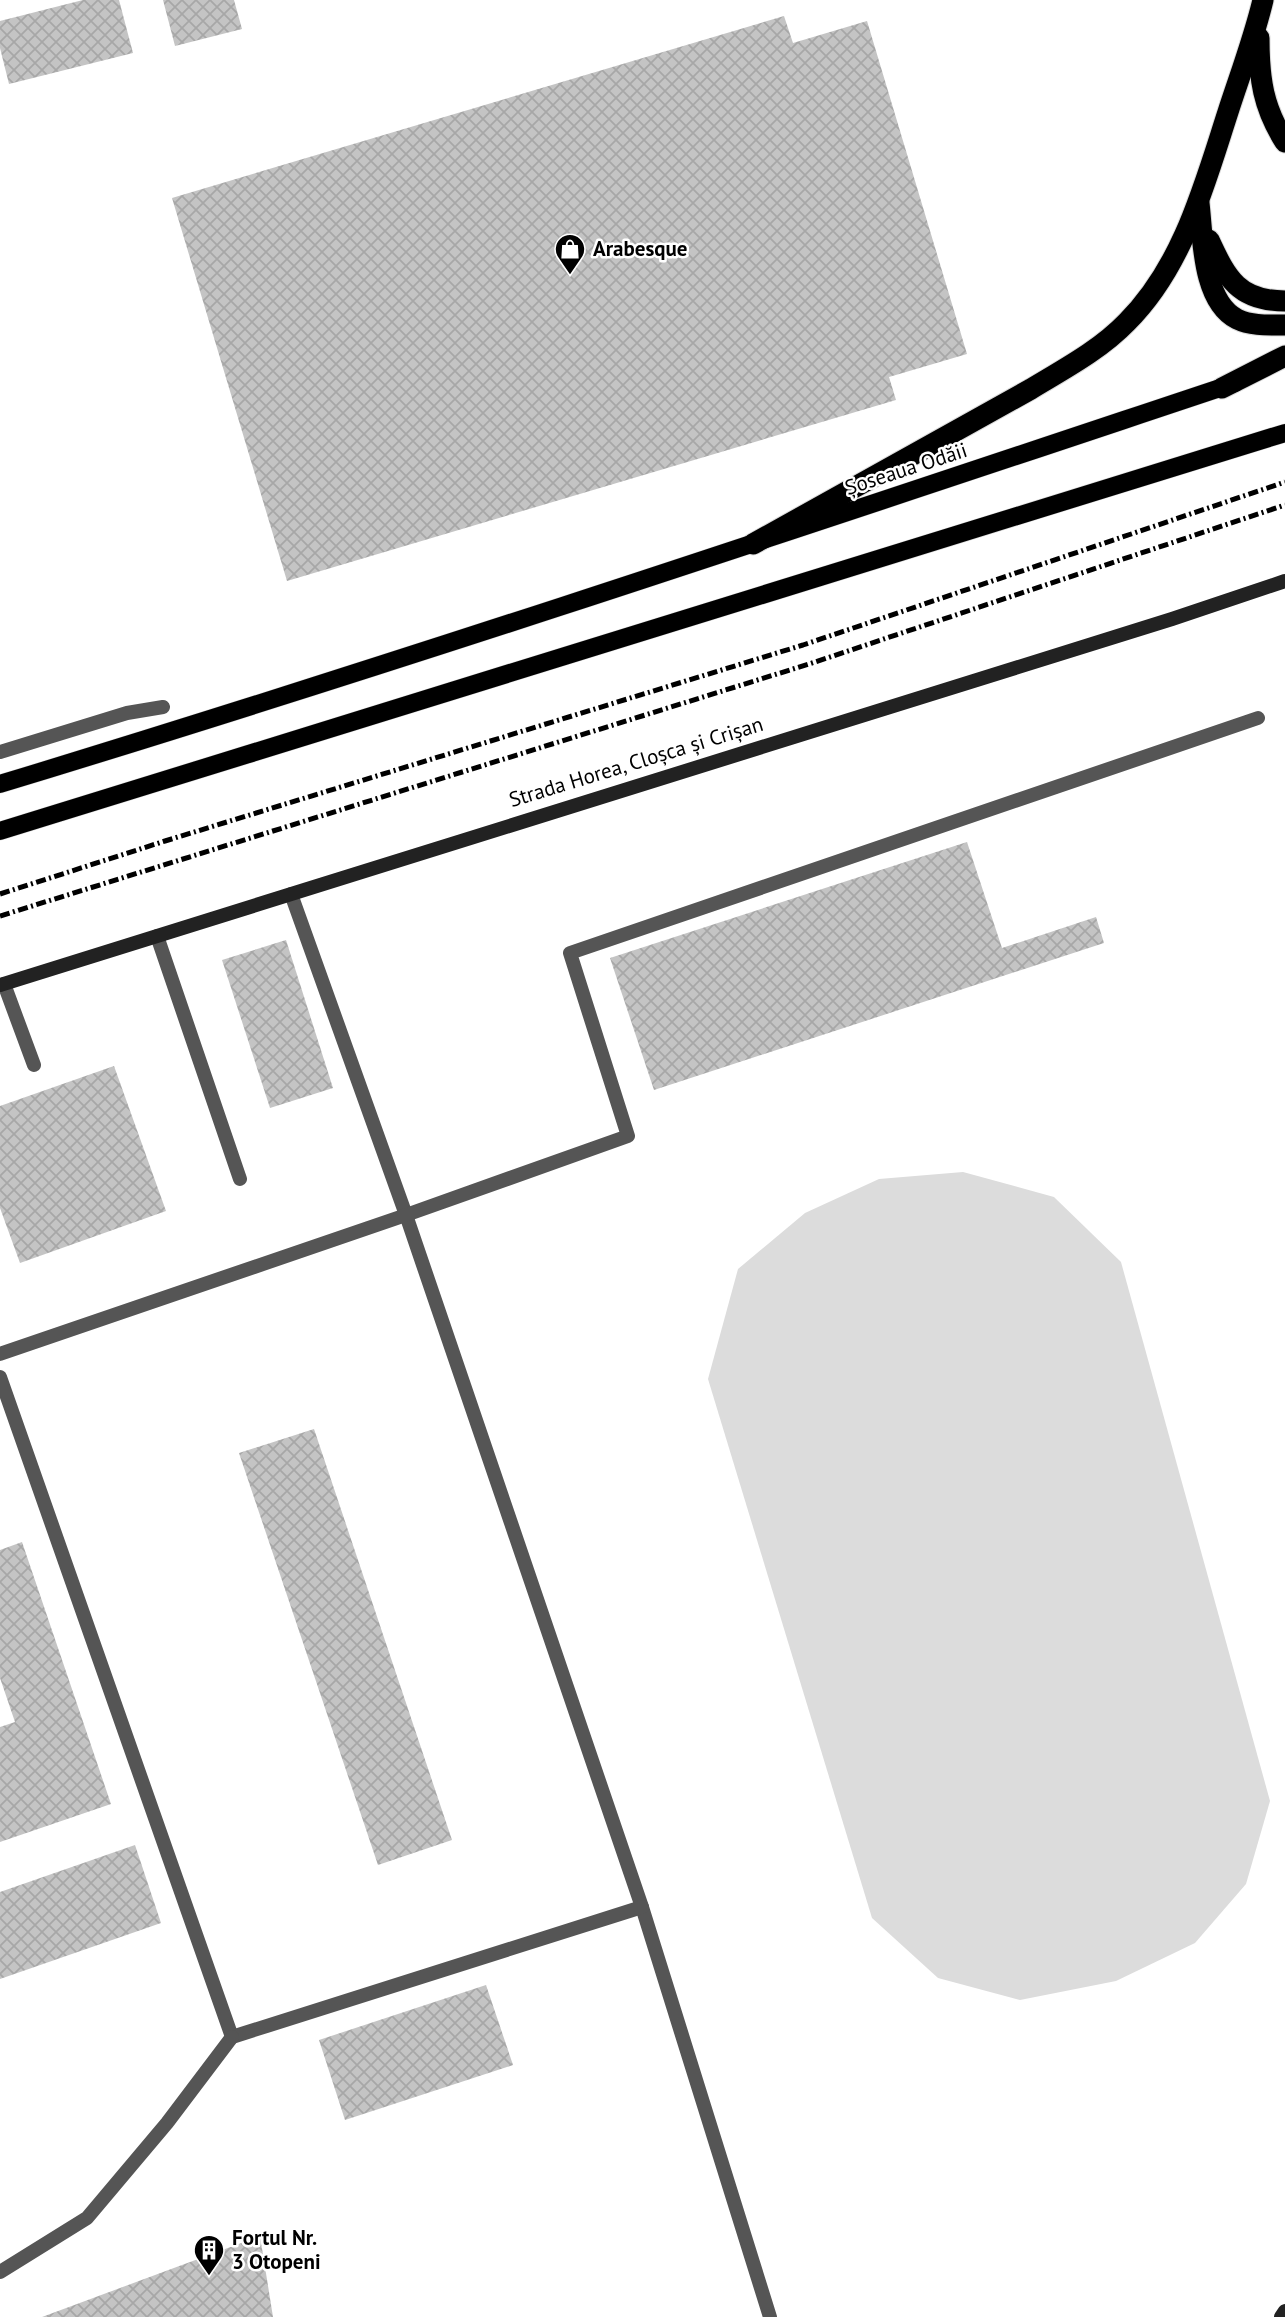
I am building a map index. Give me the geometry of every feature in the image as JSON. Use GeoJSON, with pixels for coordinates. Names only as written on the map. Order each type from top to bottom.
{"type":"FeatureCollection","features":[{"type":"Feature","properties":{"kind":"highway"},"geometry":{"type":"LineString","coordinates":[[1262,7],[1259,69],[1263,93],[1272,122],[1285,142]]}},
{"type":"Feature","properties":{"kind":"highway"},"geometry":{"type":"LineString","coordinates":[[753,544],[1031,389],[1104,342],[1128,322],[1153,292],[1174,257],[1199,203],[1262,7]]}},
{"type":"Feature","properties":{"kind":"highway"},"geometry":{"type":"LineString","coordinates":[[1199,203],[1210,285],[1227,312],[1249,323],[1285,325]]}},
{"type":"Feature","properties":{"kind":"highway"},"geometry":{"type":"LineString","coordinates":[[1202,226],[1219,262],[1242,291],[1255,299],[1285,301]]}},
{"type":"Feature","properties":{"kind":"highway"},"geometry":{"type":"LineString","coordinates":[[1222,388],[1285,356]]}},
{"type":"Feature","properties":{"kind":"main road","name":"Șoseaua Odăii"},"geometry":{"type":"LineString","coordinates":[[0,784],[541,613],[1285,367]]}},
{"type":"Feature","properties":{"kind":"main road"},"geometry":{"type":"LineString","coordinates":[[0,831],[1285,433]]}},
{"type":"Feature","properties":{"kind":"street","name":"Strada Horea, Cloșca și Crișan"},"geometry":{"type":"LineString","coordinates":[[2,985],[1159,623],[1285,581]]}},
{"type":"Feature","properties":{"kind":"street"},"geometry":{"type":"LineString","coordinates":[[1281,2317],[1285,2311]]}},
{"type":"Feature","properties":{"kind":"lane"},"geometry":{"type":"LineString","coordinates":[[0,752],[127,713],[163,707]]}},
{"type":"Feature","properties":{"kind":"lane"},"geometry":{"type":"LineString","coordinates":[[0,1353],[406,1216],[628,1136],[570,953],[1258,718]]}},
{"type":"Feature","properties":{"kind":"lane"},"geometry":{"type":"LineString","coordinates":[[291,894],[406,1216],[642,1907],[770,2317]]}},
{"type":"Feature","properties":{"kind":"lane"},"geometry":{"type":"LineString","coordinates":[[157,936],[240,1179]]}},
{"type":"Feature","properties":{"kind":"lane"},"geometry":{"type":"LineString","coordinates":[[2,985],[34,1065]]}},
{"type":"Feature","properties":{"kind":"lane"},"geometry":{"type":"LineString","coordinates":[[0,1377],[232,2037]]}},
{"type":"Feature","properties":{"kind":"lane"},"geometry":{"type":"LineString","coordinates":[[0,2272],[87,2218],[167,2123],[232,2037],[642,1907]]}},
{"type":"Feature","properties":{"kind":"shaded area"},"geometry":{"type":"Polygon","coordinates":[[[963,1172],[1054,1197],[1121,1262],[1270,1801],[1246,1884],[1195,1943],[1116,1981],[1020,2000],[938,1978],[872,1918],[708,1379],[738,1269],[805,1213],[879,1179],[963,1172]]]}},
{"type":"Feature","properties":{"kind":"building"},"geometry":{"type":"Polygon","coordinates":[[[83,0],[119,0],[133,53],[9,84],[0,48],[0,21],[83,0]]]}},
{"type":"Feature","properties":{"kind":"building"},"geometry":{"type":"Polygon","coordinates":[[[163,0],[234,0],[242,29],[175,46],[163,0]]]}},
{"type":"Feature","properties":{"kind":"building","name":"Arabesque"},"geometry":{"type":"Polygon","coordinates":[[[784,16],[793,43],[867,21],[967,354],[889,377],[896,400],[287,581],[172,198],[784,16]]]}},
{"type":"Feature","properties":{"kind":"building"},"geometry":{"type":"Polygon","coordinates":[[[967,842],[1002,948],[1096,917],[1104,943],[654,1090],[610,958],[967,842]]]}},
{"type":"Feature","properties":{"kind":"building"},"geometry":{"type":"Polygon","coordinates":[[[286,940],[333,1088],[270,1108],[222,960],[286,940]]]}},
{"type":"Feature","properties":{"kind":"building"},"geometry":{"type":"Polygon","coordinates":[[[114,1066],[166,1211],[20,1263],[0,1208],[0,1106],[114,1066]]]}},
{"type":"Feature","properties":{"kind":"building"},"geometry":{"type":"Polygon","coordinates":[[[314,1429],[452,1840],[378,1865],[239,1453],[314,1429]]]}},
{"type":"Feature","properties":{"kind":"building"},"geometry":{"type":"Polygon","coordinates":[[[22,1542],[111,1804],[0,1842],[0,1727],[15,1722],[0,1678],[0,1550],[22,1542]]]}},
{"type":"Feature","properties":{"kind":"building"},"geometry":{"type":"Polygon","coordinates":[[[135,1845],[161,1923],[0,1979],[0,1892],[135,1845]]]}},
{"type":"Feature","properties":{"kind":"building"},"geometry":{"type":"Polygon","coordinates":[[[486,1985],[513,2065],[345,2120],[319,2040],[486,1985]]]}},
{"type":"Feature","properties":{"kind":"building","name":"Fortul Nr. 3 Otopeni"},"geometry":{"type":"Polygon","coordinates":[[[260,2236],[273,2317],[42,2317],[260,2236]]]}},
{"type":"Feature","properties":{"kind":"railway"},"geometry":{"type":"LineString","coordinates":[[0,894],[803,645],[1285,482]]}},
{"type":"Feature","properties":{"kind":"railway"},"geometry":{"type":"LineString","coordinates":[[0,916],[809,664],[1285,505]]}},
{"type":"Feature","properties":{"kind":"place","name":"Arabesque"},"geometry":{"type":"Point","coordinates":[570,276]}},
{"type":"Feature","properties":{"kind":"place","name":"Fortul Nr. 3 Otopeni"},"geometry":{"type":"Point","coordinates":[209,2277]}}]}
